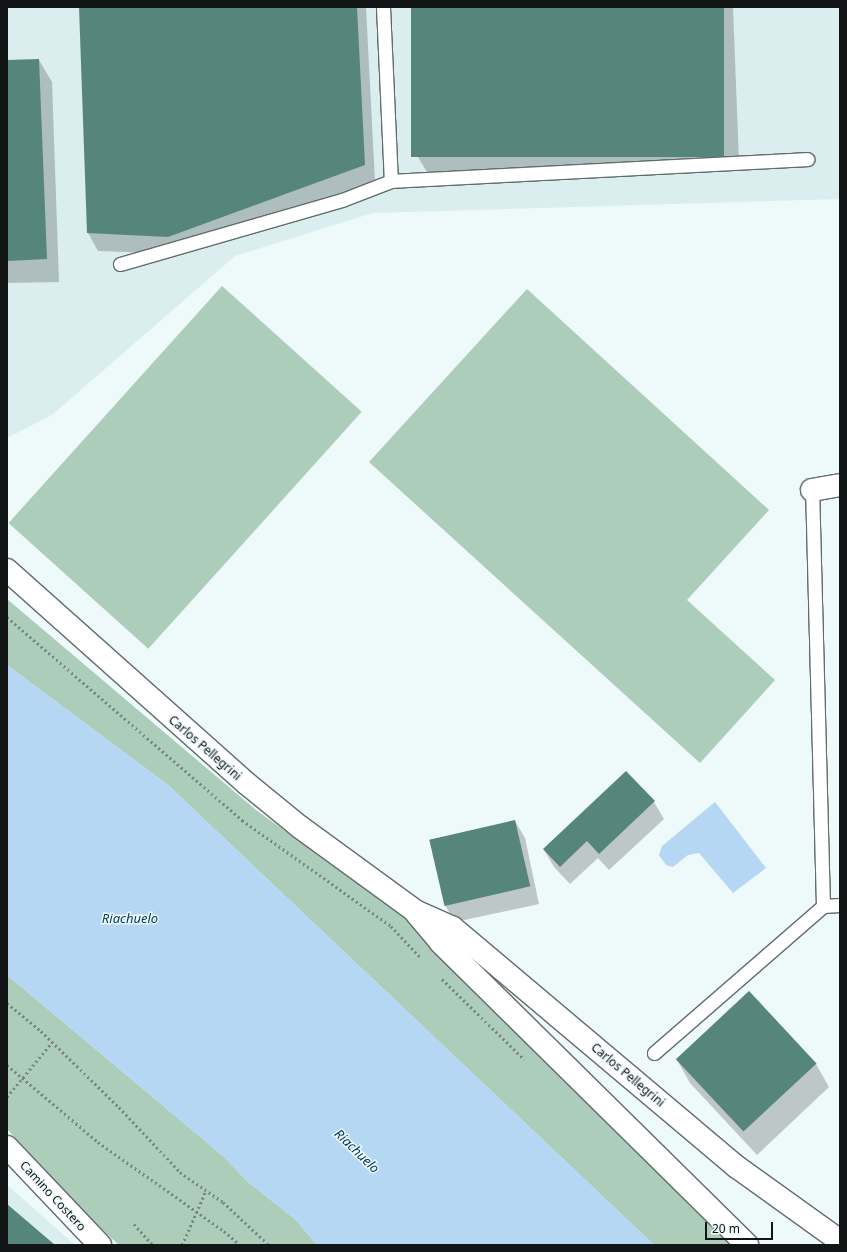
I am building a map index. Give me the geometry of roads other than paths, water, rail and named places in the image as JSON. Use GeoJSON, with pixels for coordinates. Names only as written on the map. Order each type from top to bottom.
{"type":"FeatureCollection","features":[{"type":"Feature","properties":{"kind":"street"},"geometry":{"type":"LineString","coordinates":[[812,490],[840,485]]}},
{"type":"Feature","properties":{"kind":"street","name":"Carlos Pellegrini"},"geometry":{"type":"LineString","coordinates":[[7,570],[246,783],[300,827],[416,911],[453,928],[736,1167],[840,1241]]}},
{"type":"Feature","properties":{"kind":"street","name":"Carlos Pellegrini"},"geometry":{"type":"LineString","coordinates":[[416,911],[441,943],[747,1245]]}},
{"type":"Feature","properties":{"kind":"street","name":"Camino Costero"},"geometry":{"type":"LineString","coordinates":[[7,1147],[100,1245]]}},
{"type":"Feature","properties":{"kind":"lane"},"geometry":{"type":"LineString","coordinates":[[383,7],[391,182]]}},
{"type":"Feature","properties":{"kind":"lane"},"geometry":{"type":"LineString","coordinates":[[120,264],[342,200],[391,182],[807,159]]}},
{"type":"Feature","properties":{"kind":"lane"},"geometry":{"type":"LineString","coordinates":[[812,490],[823,906]]}},
{"type":"Feature","properties":{"kind":"lane"},"geometry":{"type":"LineString","coordinates":[[654,1053],[823,906],[840,905]]}},
{"type":"Feature","properties":{"kind":"water","name":"Riachuelo"},"geometry":{"type":"Polygon","coordinates":[[[7,665],[168,785],[654,1245],[317,1245],[296,1220],[248,1182],[223,1156],[7,975],[7,665]]]}},
{"type":"Feature","properties":{"kind":"water"},"geometry":{"type":"Polygon","coordinates":[[[715,802],[766,868],[733,893],[699,853],[688,855],[673,867],[666,865],[659,855],[662,846],[715,802]]]}}]}
